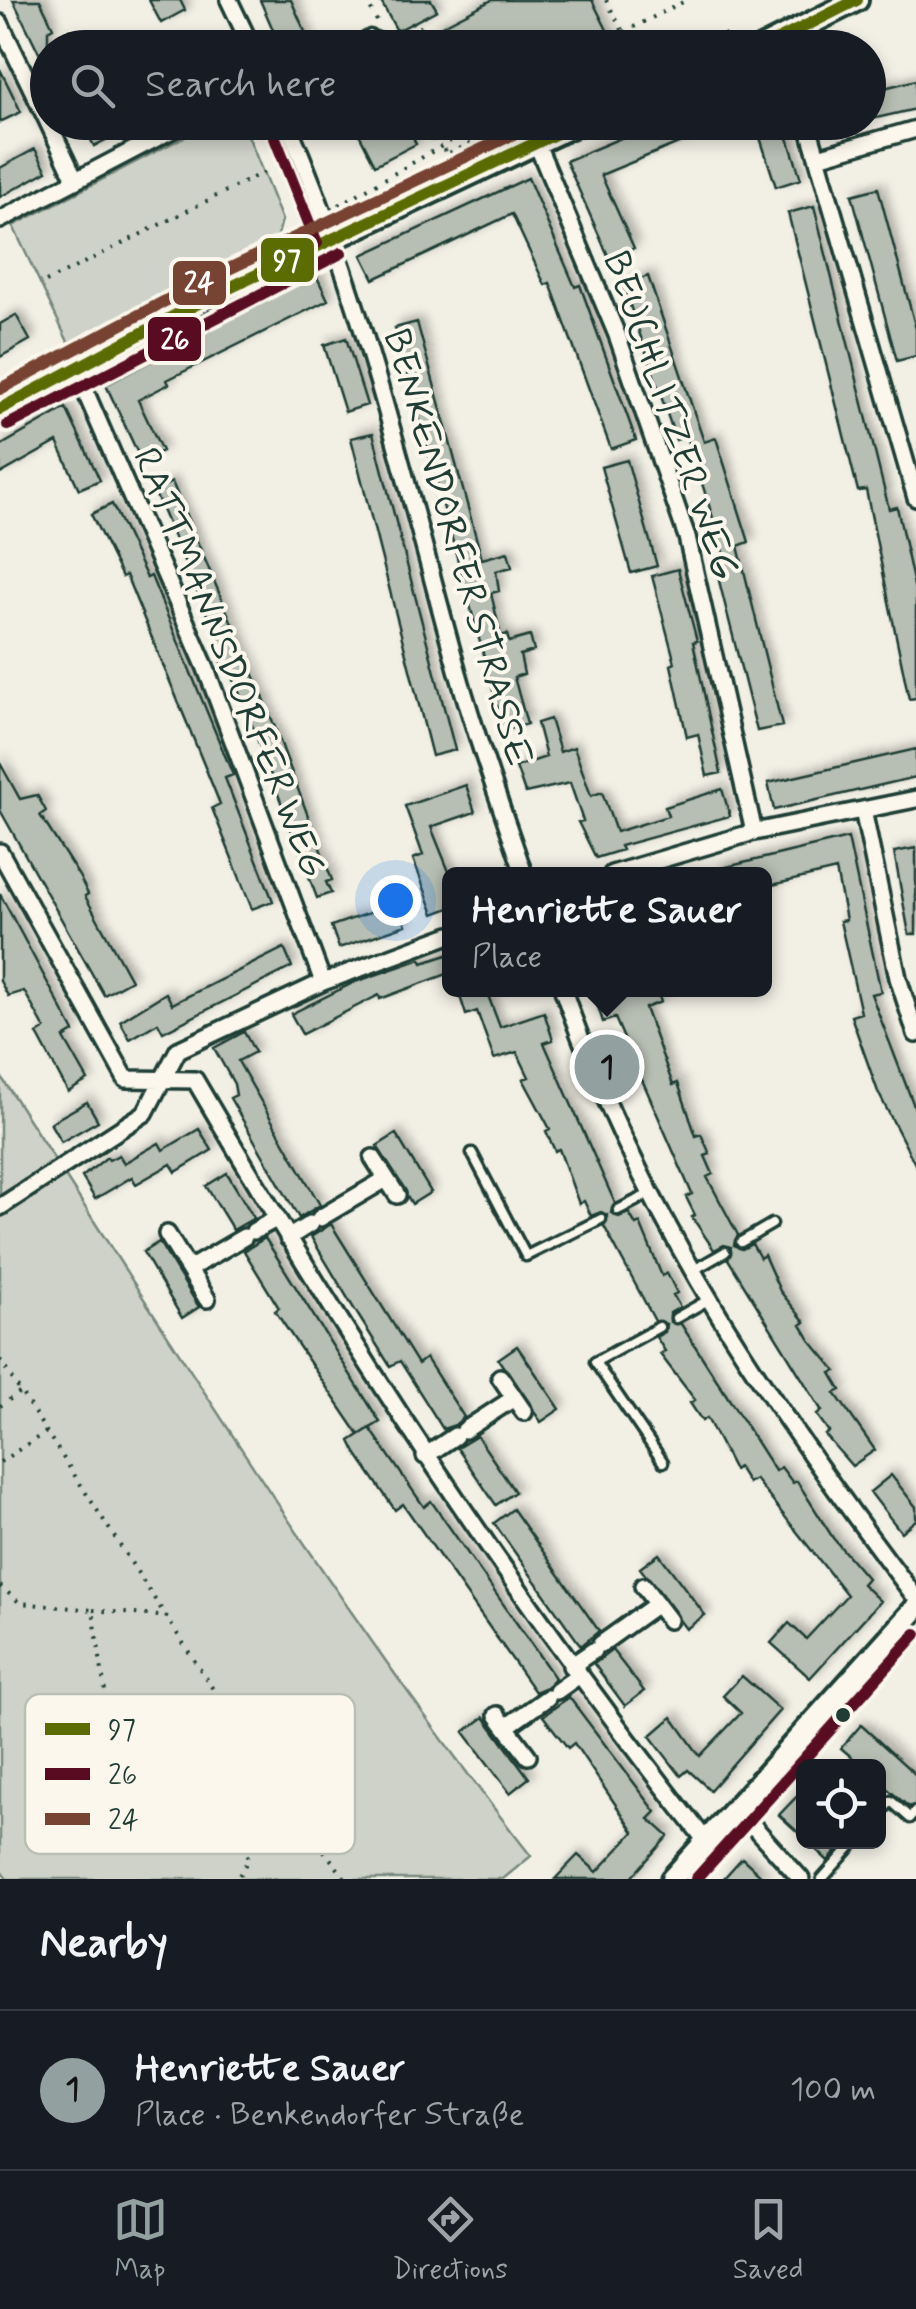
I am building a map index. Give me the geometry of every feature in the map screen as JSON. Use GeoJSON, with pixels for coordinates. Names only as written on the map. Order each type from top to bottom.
{"type":"FeatureCollection","features":[{"type":"Feature","properties":{"kind":"street"},"geometry":{"type":"LineString","coordinates":[[229,0],[243,30]]}},
{"type":"Feature","properties":{"kind":"street"},"geometry":{"type":"LineString","coordinates":[[801,30],[858,0]]}},
{"type":"Feature","properties":{"kind":"street"},"geometry":{"type":"LineString","coordinates":[[0,23],[30,85]]}},
{"type":"Feature","properties":{"kind":"street"},"geometry":{"type":"LineString","coordinates":[[886,138],[916,129]]}},
{"type":"Feature","properties":{"kind":"street"},"geometry":{"type":"LineString","coordinates":[[57,140],[75,179]]}},
{"type":"Feature","properties":{"kind":"street"},"geometry":{"type":"LineString","coordinates":[[0,220],[152,140]]}},
{"type":"Feature","properties":{"kind":"street","name":"BENKENDORFER STRASSE"},"geometry":{"type":"LineString","coordinates":[[295,140],[326,212],[401,451],[452,652],[522,867]]}},
{"type":"Feature","properties":{"kind":"street"},"geometry":{"type":"LineString","coordinates":[[0,410],[74,368],[333,237],[540,140]]}},
{"type":"Feature","properties":{"kind":"street"},"geometry":{"type":"LineString","coordinates":[[813,140],[916,498]]}},
{"type":"Feature","properties":{"kind":"street"},"geometry":{"type":"LineString","coordinates":[[818,157],[878,140]]}},
{"type":"Feature","properties":{"kind":"street","name":"BEUCHLITZER WEG"},"geometry":{"type":"LineString","coordinates":[[536,142],[617,334],[687,537],[754,832]]}},
{"type":"Feature","properties":{"kind":"street","name":"RATTMANNSDORFER WEG"},"geometry":{"type":"LineString","coordinates":[[74,368],[205,666],[324,982]]}},
{"type":"Feature","properties":{"kind":"street"},"geometry":{"type":"LineString","coordinates":[[636,867],[754,832],[916,799]]}},
{"type":"Feature","properties":{"kind":"street"},"geometry":{"type":"LineString","coordinates":[[864,810],[898,978],[916,1034]]}},
{"type":"Feature","properties":{"kind":"street"},"geometry":{"type":"LineString","coordinates":[[0,852],[126,1079],[195,1080],[276,1219],[425,1456],[575,1671],[706,1841]]}},
{"type":"Feature","properties":{"kind":"street"},"geometry":{"type":"LineString","coordinates":[[0,1207],[145,1114],[178,1050],[324,982],[442,938]]}},
{"type":"Feature","properties":{"kind":"street"},"geometry":{"type":"LineString","coordinates":[[566,997],[651,1193],[708,1300],[811,1460],[916,1598]]}},
{"type":"Feature","properties":{"kind":"street"},"geometry":{"type":"LineString","coordinates":[[373,1158],[396,1195]]}},
{"type":"Feature","properties":{"kind":"street"},"geometry":{"type":"LineString","coordinates":[[288,1238],[386,1179]]}},
{"type":"Feature","properties":{"kind":"street"},"geometry":{"type":"LineString","coordinates":[[189,1269],[276,1219]]}},
{"type":"Feature","properties":{"kind":"street"},"geometry":{"type":"LineString","coordinates":[[168,1234],[207,1299]]}},
{"type":"Feature","properties":{"kind":"street"},"geometry":{"type":"LineString","coordinates":[[500,1378],[524,1412]]}},
{"type":"Feature","properties":{"kind":"street"},"geometry":{"type":"LineString","coordinates":[[425,1456],[514,1398]]}},
{"type":"Feature","properties":{"kind":"street"},"geometry":{"type":"LineString","coordinates":[[643,1586],[668,1620]]}},
{"type":"Feature","properties":{"kind":"street"},"geometry":{"type":"LineString","coordinates":[[528,1756],[501,1721],[552,1694],[597,1648],[657,1604]]}},
{"type":"Feature","properties":{"kind":"street"},"geometry":{"type":"LineString","coordinates":[[672,1879],[916,1608]]}},
{"type":"Feature","properties":{"kind":"street"},"geometry":{"type":"LineString","coordinates":[[736,1807],[801,1879]]}},
{"type":"Feature","properties":{"kind":"lane"},"geometry":{"type":"LineString","coordinates":[[472,1153],[526,1256],[600,1218]]}},
{"type":"Feature","properties":{"kind":"lane"},"geometry":{"type":"LineString","coordinates":[[618,1210],[651,1193]]}},
{"type":"Feature","properties":{"kind":"lane"},"geometry":{"type":"LineString","coordinates":[[741,1242],[772,1224]]}},
{"type":"Feature","properties":{"kind":"lane"},"geometry":{"type":"LineString","coordinates":[[692,1272],[724,1252]]}},
{"type":"Feature","properties":{"kind":"lane"},"geometry":{"type":"LineString","coordinates":[[676,1318],[708,1300]]}},
{"type":"Feature","properties":{"kind":"lane"},"geometry":{"type":"LineString","coordinates":[[659,1327],[595,1362],[663,1462]]}},
{"type":"Feature","properties":{"kind":"lane"},"geometry":{"type":"LineString","coordinates":[[886,1806],[891,1801],[910,1818],[916,1811]]}},
{"type":"Feature","properties":{"kind":"lane"},"geometry":{"type":"LineString","coordinates":[[822,1879],[849,1849]]}},
{"type":"Feature","properties":{"kind":"path"},"geometry":{"type":"LineString","coordinates":[[366,0],[381,30]]}},
{"type":"Feature","properties":{"kind":"path"},"geometry":{"type":"LineString","coordinates":[[606,0],[623,30]]}},
{"type":"Feature","properties":{"kind":"path"},"geometry":{"type":"LineString","coordinates":[[628,30],[687,0]]}},
{"type":"Feature","properties":{"kind":"path"},"geometry":{"type":"LineString","coordinates":[[326,212],[457,140]]}},
{"type":"Feature","properties":{"kind":"path"},"geometry":{"type":"LineString","coordinates":[[444,149],[446,155],[478,140]]}},
{"type":"Feature","properties":{"kind":"path"},"geometry":{"type":"LineString","coordinates":[[46,282],[270,170]]}},
{"type":"Feature","properties":{"kind":"path"},"geometry":{"type":"LineString","coordinates":[[0,1360],[217,1694]]}},
{"type":"Feature","properties":{"kind":"path"},"geometry":{"type":"LineString","coordinates":[[0,1406],[21,1392]]}},
{"type":"Feature","properties":{"kind":"path"},"geometry":{"type":"LineString","coordinates":[[1,1459],[46,1432]]}},
{"type":"Feature","properties":{"kind":"path"},"geometry":{"type":"LineString","coordinates":[[0,1586],[20,1603],[168,1617]]}},
{"type":"Feature","properties":{"kind":"path"},"geometry":{"type":"LineString","coordinates":[[93,1610],[105,1694]]}},
{"type":"Feature","properties":{"kind":"path"},"geometry":{"type":"LineString","coordinates":[[238,1879],[249,1858],[246,1854]]}},
{"type":"Feature","properties":{"kind":"path"},"geometry":{"type":"LineString","coordinates":[[327,1854],[346,1879]]}},
{"type":"Feature","properties":{"kind":"shaded area"},"geometry":{"type":"Polygon","coordinates":[[[178,140],[250,140],[282,220],[278,235],[268,246],[70,346],[13,226],[178,140]]]}},
{"type":"Feature","properties":{"kind":"shaded area"},"geometry":{"type":"Polygon","coordinates":[[[0,1075],[322,1570],[531,1856],[503,1879],[7,1879],[0,1870],[0,1075]]]}},
{"type":"Feature","properties":{"kind":"building"},"geometry":{"type":"Polygon","coordinates":[[[13,0],[40,0],[53,27],[30,30],[30,34],[13,0]]]}},
{"type":"Feature","properties":{"kind":"building"},"geometry":{"type":"Polygon","coordinates":[[[149,0],[180,0],[185,10],[161,23],[149,0]]]}},
{"type":"Feature","properties":{"kind":"building"},"geometry":{"type":"Polygon","coordinates":[[[260,0],[291,0],[304,30],[273,30],[260,0]]]}},
{"type":"Feature","properties":{"kind":"building"},"geometry":{"type":"Polygon","coordinates":[[[380,0],[431,0],[437,10],[396,30],[380,0]]]}},
{"type":"Feature","properties":{"kind":"building"},"geometry":{"type":"Polygon","coordinates":[[[492,0],[592,0],[607,30],[434,30],[492,0]]]}},
{"type":"Feature","properties":{"kind":"building"},"geometry":{"type":"Polygon","coordinates":[[[0,69],[21,112],[0,122],[0,69]]]}},
{"type":"Feature","properties":{"kind":"building"},"geometry":{"type":"Polygon","coordinates":[[[916,80],[916,109],[886,116],[886,88],[916,80]]]}},
{"type":"Feature","properties":{"kind":"building"},"geometry":{"type":"Polygon","coordinates":[[[362,140],[414,140],[416,144],[375,165],[362,140]]]}},
{"type":"Feature","properties":{"kind":"building"},"geometry":{"type":"Polygon","coordinates":[[[616,140],[686,140],[601,175],[634,248],[610,260],[566,161],[616,140]]]}},
{"type":"Feature","properties":{"kind":"building"},"geometry":{"type":"Polygon","coordinates":[[[761,140],[789,140],[801,179],[776,187],[761,140]]]}},
{"type":"Feature","properties":{"kind":"building"},"geometry":{"type":"Polygon","coordinates":[[[35,149],[47,171],[0,197],[0,168],[35,149]]]}},
{"type":"Feature","properties":{"kind":"building"},"geometry":{"type":"Polygon","coordinates":[[[528,178],[575,287],[580,285],[636,440],[611,449],[550,283],[545,285],[512,214],[374,279],[362,255],[528,178]]]}},
{"type":"Feature","properties":{"kind":"building"},"geometry":{"type":"Polygon","coordinates":[[[878,188],[916,329],[916,356],[897,361],[852,195],[878,188]]]}},
{"type":"Feature","properties":{"kind":"building"},"geometry":{"type":"Polygon","coordinates":[[[814,206],[889,509],[897,507],[916,595],[916,698],[909,699],[866,490],[858,491],[788,213],[814,206]]]}},
{"type":"Feature","properties":{"kind":"building"},"geometry":{"type":"Polygon","coordinates":[[[316,275],[328,300],[167,380],[169,384],[138,400],[162,451],[141,460],[106,385],[316,275]]]}},
{"type":"Feature","properties":{"kind":"building"},"geometry":{"type":"Polygon","coordinates":[[[648,276],[704,442],[716,438],[749,542],[738,546],[782,726],[757,731],[715,565],[727,562],[687,436],[676,440],[623,285],[648,276]]]}},
{"type":"Feature","properties":{"kind":"building"},"geometry":{"type":"Polygon","coordinates":[[[16,315],[30,340],[0,357],[0,324],[16,315]]]}},
{"type":"Feature","properties":{"kind":"building"},"geometry":{"type":"Polygon","coordinates":[[[417,322],[482,559],[508,552],[512,567],[496,571],[499,591],[491,593],[501,636],[507,634],[509,642],[530,636],[534,651],[520,655],[524,674],[514,677],[527,724],[504,731],[395,328],[417,322]]]}},
{"type":"Feature","properties":{"kind":"building"},"geometry":{"type":"Polygon","coordinates":[[[346,338],[367,405],[345,412],[324,345],[346,338]]]}},
{"type":"Feature","properties":{"kind":"building"},"geometry":{"type":"Polygon","coordinates":[[[66,408],[100,480],[79,489],[57,442],[0,474],[0,446],[66,408]]]}},
{"type":"Feature","properties":{"kind":"building"},"geometry":{"type":"Polygon","coordinates":[[[373,433],[455,750],[432,756],[351,438],[373,433]]]}},
{"type":"Feature","properties":{"kind":"building"},"geometry":{"type":"Polygon","coordinates":[[[627,460],[657,566],[631,573],[601,467],[627,460]]]}},
{"type":"Feature","properties":{"kind":"building"},"geometry":{"type":"Polygon","coordinates":[[[172,482],[265,701],[332,880],[326,882],[331,893],[317,898],[228,665],[221,662],[222,649],[154,491],[172,482]]]}},
{"type":"Feature","properties":{"kind":"building"},"geometry":{"type":"Polygon","coordinates":[[[112,504],[147,578],[151,576],[233,775],[225,778],[273,901],[252,909],[212,808],[220,804],[187,723],[126,575],[122,577],[91,514],[112,504]]]}},
{"type":"Feature","properties":{"kind":"building"},"geometry":{"type":"Polygon","coordinates":[[[678,569],[697,641],[693,642],[721,773],[707,776],[698,734],[687,737],[671,665],[675,663],[652,576],[678,569]]]}},
{"type":"Feature","properties":{"kind":"building"},"geometry":{"type":"Polygon","coordinates":[[[550,719],[560,752],[574,747],[591,796],[602,792],[616,832],[668,816],[665,807],[722,789],[730,816],[620,846],[622,850],[596,858],[578,822],[583,821],[570,783],[525,793],[516,767],[546,757],[537,723],[550,719]]]}},
{"type":"Feature","properties":{"kind":"building"},"geometry":{"type":"Polygon","coordinates":[[[916,749],[916,777],[774,810],[768,783],[916,749]]]}},
{"type":"Feature","properties":{"kind":"building"},"geometry":{"type":"Polygon","coordinates":[[[0,763],[20,799],[37,795],[46,811],[40,815],[79,876],[88,894],[85,896],[131,980],[104,995],[0,810],[0,763]]]}},
{"type":"Feature","properties":{"kind":"building"},"geometry":{"type":"Polygon","coordinates":[[[466,785],[475,812],[431,827],[447,867],[442,867],[442,911],[434,914],[413,859],[423,855],[405,806],[466,785]]]}},
{"type":"Feature","properties":{"kind":"building"},"geometry":{"type":"Polygon","coordinates":[[[848,838],[881,992],[871,994],[916,1111],[916,1166],[878,1092],[851,1016],[861,1013],[840,921],[846,920],[836,870],[772,885],[772,867],[726,867],[848,838]]]}},
{"type":"Feature","properties":{"kind":"building"},"geometry":{"type":"Polygon","coordinates":[[[916,848],[916,934],[909,934],[894,852],[916,848]]]}},
{"type":"Feature","properties":{"kind":"building"},"geometry":{"type":"Polygon","coordinates":[[[0,894],[74,1032],[64,1038],[88,1080],[68,1092],[37,1034],[45,1029],[24,991],[8,996],[0,981],[0,894]]]}},
{"type":"Feature","properties":{"kind":"building"},"geometry":{"type":"Polygon","coordinates":[[[398,903],[406,925],[339,948],[331,926],[398,903]]]}},
{"type":"Feature","properties":{"kind":"building"},"geometry":{"type":"Polygon","coordinates":[[[284,948],[292,967],[163,1032],[158,1023],[130,1039],[120,1021],[166,993],[172,1004],[284,948]]]}},
{"type":"Feature","properties":{"kind":"building"},"geometry":{"type":"Polygon","coordinates":[[[442,957],[442,976],[380,999],[379,995],[302,1034],[291,1014],[355,982],[421,959],[423,963],[442,957]]]}},
{"type":"Feature","properties":{"kind":"building"},"geometry":{"type":"Polygon","coordinates":[[[460,997],[489,997],[500,1027],[544,1012],[553,1040],[544,1043],[615,1203],[611,1213],[619,1217],[629,1213],[636,1225],[640,1223],[662,1276],[667,1273],[677,1293],[673,1295],[680,1307],[670,1313],[670,1322],[681,1324],[775,1471],[781,1467],[793,1483],[797,1481],[833,1538],[867,1578],[862,1584],[880,1601],[810,1678],[771,1643],[789,1623],[806,1639],[847,1595],[755,1479],[748,1483],[738,1467],[734,1470],[707,1418],[702,1421],[690,1403],[695,1400],[660,1354],[665,1351],[656,1337],[665,1332],[666,1324],[655,1321],[604,1226],[607,1215],[601,1212],[591,1216],[584,1201],[579,1204],[559,1149],[555,1151],[546,1131],[550,1129],[523,1079],[529,1077],[517,1052],[494,1059],[477,1011],[466,1015],[460,997]]]}},
{"type":"Feature","properties":{"kind":"building"},"geometry":{"type":"Polygon","coordinates":[[[595,997],[659,997],[661,1002],[645,1008],[673,1085],[678,1083],[696,1136],[701,1134],[710,1154],[705,1156],[713,1174],[707,1177],[738,1235],[734,1245],[742,1249],[752,1244],[760,1258],[764,1255],[780,1291],[805,1322],[801,1325],[810,1340],[836,1371],[831,1373],[841,1390],[835,1393],[875,1450],[852,1466],[825,1435],[829,1432],[817,1415],[822,1411],[728,1259],[731,1247],[724,1245],[714,1250],[692,1217],[695,1215],[686,1197],[692,1194],[615,1018],[603,1022],[595,997]]]}},
{"type":"Feature","properties":{"kind":"building"},"geometry":{"type":"Polygon","coordinates":[[[244,1032],[255,1052],[238,1061],[320,1205],[299,1218],[230,1098],[236,1095],[234,1084],[214,1048],[244,1032]]]}},
{"type":"Feature","properties":{"kind":"building"},"geometry":{"type":"Polygon","coordinates":[[[87,1102],[98,1121],[61,1142],[50,1123],[87,1102]]]}},
{"type":"Feature","properties":{"kind":"building"},"geometry":{"type":"Polygon","coordinates":[[[199,1129],[212,1150],[176,1172],[171,1164],[136,1184],[132,1177],[95,1199],[82,1177],[107,1157],[109,1160],[119,1155],[124,1163],[159,1143],[163,1150],[199,1129]]]}},
{"type":"Feature","properties":{"kind":"building"},"geometry":{"type":"Polygon","coordinates":[[[396,1134],[431,1192],[412,1204],[377,1146],[396,1134]]]}},
{"type":"Feature","properties":{"kind":"building"},"geometry":{"type":"Polygon","coordinates":[[[227,1173],[254,1218],[233,1230],[206,1186],[227,1173]]]}},
{"type":"Feature","properties":{"kind":"building"},"geometry":{"type":"Polygon","coordinates":[[[331,1224],[418,1364],[426,1358],[464,1417],[455,1425],[443,1429],[400,1361],[390,1366],[353,1307],[311,1237],[331,1224]]]}},
{"type":"Feature","properties":{"kind":"building"},"geometry":{"type":"Polygon","coordinates":[[[265,1238],[380,1422],[359,1435],[275,1311],[279,1308],[244,1251],[265,1238]]]}},
{"type":"Feature","properties":{"kind":"building"},"geometry":{"type":"Polygon","coordinates":[[[159,1242],[199,1307],[182,1318],[143,1252],[159,1242]]]}},
{"type":"Feature","properties":{"kind":"building"},"geometry":{"type":"Polygon","coordinates":[[[517,1346],[560,1409],[541,1422],[498,1359],[517,1346]]]}},
{"type":"Feature","properties":{"kind":"building"},"geometry":{"type":"Polygon","coordinates":[[[370,1428],[424,1507],[431,1501],[555,1678],[547,1687],[535,1692],[403,1504],[395,1510],[356,1453],[350,1441],[370,1428]]]}},
{"type":"Feature","properties":{"kind":"building"},"geometry":{"type":"Polygon","coordinates":[[[477,1436],[515,1492],[496,1505],[457,1448],[477,1436]]]}},
{"type":"Feature","properties":{"kind":"building"},"geometry":{"type":"Polygon","coordinates":[[[891,1475],[916,1507],[916,1520],[901,1532],[870,1492],[891,1475]]]}},
{"type":"Feature","properties":{"kind":"building"},"geometry":{"type":"Polygon","coordinates":[[[513,1509],[599,1631],[581,1646],[494,1523],[513,1509]]]}},
{"type":"Feature","properties":{"kind":"building"},"geometry":{"type":"Polygon","coordinates":[[[659,1554],[705,1615],[686,1629],[640,1568],[659,1554]]]}},
{"type":"Feature","properties":{"kind":"building"},"geometry":{"type":"Polygon","coordinates":[[[612,1650],[644,1691],[625,1706],[594,1664],[612,1650]]]}},
{"type":"Feature","properties":{"kind":"building"},"geometry":{"type":"Polygon","coordinates":[[[742,1676],[780,1710],[710,1790],[688,1770],[681,1776],[650,1736],[672,1717],[700,1756],[741,1713],[723,1696],[742,1676]]]}},
{"type":"Feature","properties":{"kind":"building"},"geometry":{"type":"Polygon","coordinates":[[[569,1697],[656,1812],[649,1819],[668,1836],[630,1879],[555,1879],[578,1855],[597,1872],[634,1832],[574,1743],[568,1748],[543,1716],[569,1697]]]}},
{"type":"Feature","properties":{"kind":"building"},"geometry":{"type":"Polygon","coordinates":[[[484,1717],[529,1778],[510,1793],[464,1732],[484,1717]]]}},
{"type":"Feature","properties":{"kind":"building"},"geometry":{"type":"Polygon","coordinates":[[[861,1725],[916,1775],[916,1804],[909,1807],[886,1788],[886,1759],[854,1759],[841,1748],[861,1725]]]}},
{"type":"Feature","properties":{"kind":"building"},"geometry":{"type":"Polygon","coordinates":[[[796,1797],[796,1831],[779,1815],[796,1797]]]}},
{"type":"Feature","properties":{"kind":"building"},"geometry":{"type":"Polygon","coordinates":[[[815,1849],[839,1849],[828,1861],[815,1849]]]}},
{"type":"Feature","properties":{"kind":"building"},"geometry":{"type":"Polygon","coordinates":[[[742,1858],[765,1879],[723,1879],[742,1858]]]}},
{"type":"Feature","properties":{"kind":"transit line","name":"97"},"geometry":{"type":"LineString","coordinates":[[798,30],[857,0]]}},
{"type":"Feature","properties":{"kind":"transit line","name":"26"},"geometry":{"type":"LineString","coordinates":[[276,140],[317,243]]}},
{"type":"Feature","properties":{"kind":"transit line","name":"24"},"geometry":{"type":"LineString","coordinates":[[0,389],[199,283],[501,140]]}},
{"type":"Feature","properties":{"kind":"transit line","name":"97"},"geometry":{"type":"LineString","coordinates":[[0,409],[206,299],[542,140]]}},
{"type":"Feature","properties":{"kind":"transit line","name":"26"},"geometry":{"type":"LineString","coordinates":[[8,425],[341,253]]}},
{"type":"Feature","properties":{"kind":"transit line","name":"26"},"geometry":{"type":"LineString","coordinates":[[696,1879],[916,1634]]}},
{"type":"Feature","properties":{"kind":"place","name":"Henriette Sauer"},"geometry":{"type":"Point","coordinates":[607,1067]}}]}
